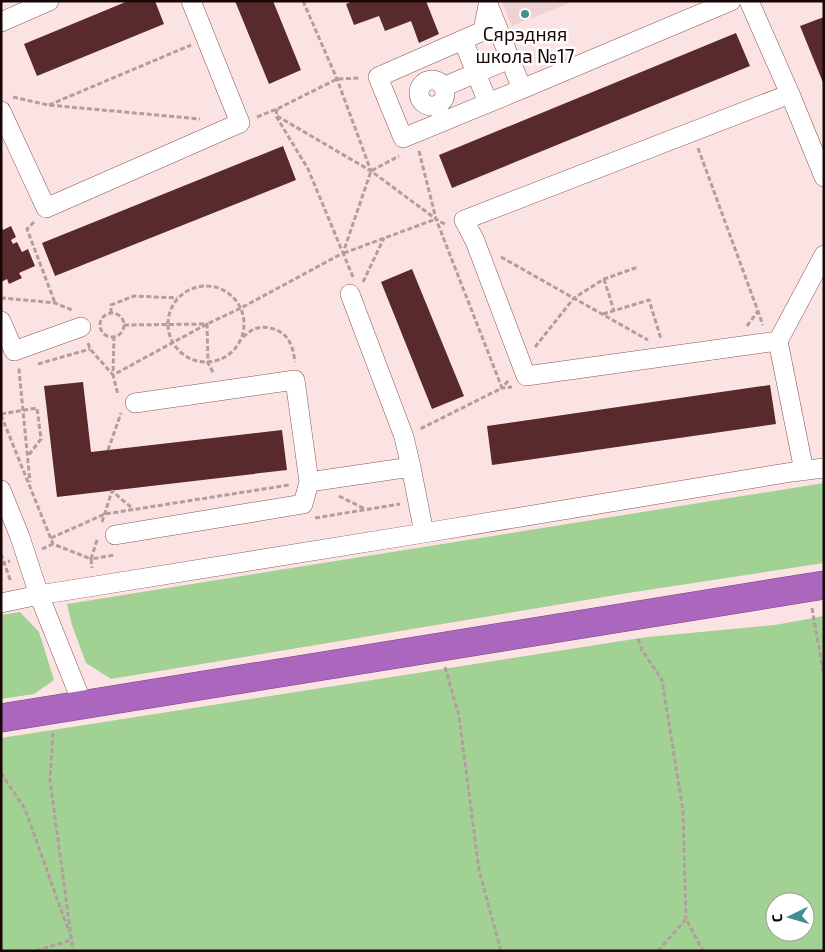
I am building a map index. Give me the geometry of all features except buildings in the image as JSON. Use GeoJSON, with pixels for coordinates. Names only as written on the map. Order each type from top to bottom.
{"type":"FeatureCollection","features":[{"type":"Feature","properties":{"kind":"highway"},"geometry":{"type":"LineString","coordinates":[[1,718],[816,587]]}},
{"type":"Feature","properties":{"kind":"street"},"geometry":{"type":"LineString","coordinates":[[1,22],[49,1]]}},
{"type":"Feature","properties":{"kind":"street"},"geometry":{"type":"LineString","coordinates":[[6,104],[46,208],[240,123],[191,1]]}},
{"type":"Feature","properties":{"kind":"street"},"geometry":{"type":"LineString","coordinates":[[434,98],[488,103],[731,1]]}},
{"type":"Feature","properties":{"kind":"street"},"geometry":{"type":"LineString","coordinates":[[749,1],[824,177]]}},
{"type":"Feature","properties":{"kind":"street"},"geometry":{"type":"LineString","coordinates":[[488,3],[522,89]]}},
{"type":"Feature","properties":{"kind":"street"},"geometry":{"type":"LineString","coordinates":[[434,98],[412,135],[403,138],[378,77],[483,31],[488,3]]}},
{"type":"Feature","properties":{"kind":"street"},"geometry":{"type":"LineString","coordinates":[[463,40],[488,103]]}},
{"type":"Feature","properties":{"kind":"street"},"geometry":{"type":"LineString","coordinates":[[419,59],[434,98]]}},
{"type":"Feature","properties":{"kind":"street"},"geometry":{"type":"LineString","coordinates":[[391,109],[434,98],[476,73],[510,59]]}},
{"type":"Feature","properties":{"kind":"street"},"geometry":{"type":"LineString","coordinates":[[773,342],[526,376],[475,242],[464,220],[790,94]]}},
{"type":"Feature","properties":{"kind":"street"},"geometry":{"type":"LineString","coordinates":[[804,471],[773,342],[824,255]]}},
{"type":"Feature","properties":{"kind":"street"},"geometry":{"type":"LineString","coordinates":[[354,293],[404,437],[424,533]]}},
{"type":"Feature","properties":{"kind":"street"},"geometry":{"type":"LineString","coordinates":[[1,320],[14,351],[78,319]]}},
{"type":"Feature","properties":{"kind":"street"},"geometry":{"type":"LineString","coordinates":[[115,535],[303,504],[309,482],[295,380],[135,403]]}},
{"type":"Feature","properties":{"kind":"street"},"geometry":{"type":"LineString","coordinates":[[309,482],[411,467]]}},
{"type":"Feature","properties":{"kind":"street"},"geometry":{"type":"LineString","coordinates":[[8,601],[824,468]]}},
{"type":"Feature","properties":{"kind":"street"},"geometry":{"type":"LineString","coordinates":[[1,490],[20,537],[39,595],[83,705]]}},
{"type":"Feature","properties":{"kind":"path"},"geometry":{"type":"LineString","coordinates":[[303,1],[337,79],[371,171]]}},
{"type":"Feature","properties":{"kind":"path"},"geometry":{"type":"LineString","coordinates":[[48,105],[206,39]]}},
{"type":"Feature","properties":{"kind":"path"},"geometry":{"type":"LineString","coordinates":[[240,123],[277,109],[337,79],[378,77]]}},
{"type":"Feature","properties":{"kind":"path"},"geometry":{"type":"LineString","coordinates":[[6,104],[48,105],[202,120]]}},
{"type":"Feature","properties":{"kind":"path"},"geometry":{"type":"LineString","coordinates":[[693,132],[773,342]]}},
{"type":"Feature","properties":{"kind":"path"},"geometry":{"type":"LineString","coordinates":[[404,437],[502,388],[436,219],[418,146],[412,135]]}},
{"type":"Feature","properties":{"kind":"path"},"geometry":{"type":"LineString","coordinates":[[46,208],[27,229],[55,304]]}},
{"type":"Feature","properties":{"kind":"path"},"geometry":{"type":"LineString","coordinates":[[113,375],[343,253],[436,219]]}},
{"type":"Feature","properties":{"kind":"path"},"geometry":{"type":"LineString","coordinates":[[354,293],[384,238]]}},
{"type":"Feature","properties":{"kind":"path"},"geometry":{"type":"LineString","coordinates":[[343,253],[354,293]]}},
{"type":"Feature","properties":{"kind":"path"},"geometry":{"type":"LineString","coordinates":[[604,279],[614,311]]}},
{"type":"Feature","properties":{"kind":"path"},"geometry":{"type":"LineString","coordinates":[[242,338],[244,323],[241,308],[235,298],[215,286],[204,285],[192,288],[174,302],[169,313],[169,334],[173,343],[182,354],[194,360],[208,362],[222,359],[234,350],[242,338],[254,329],[266,327],[282,333],[290,342],[296,368],[295,380]]}},
{"type":"Feature","properties":{"kind":"path"},"geometry":{"type":"LineString","coordinates":[[111,313],[111,305],[134,296],[178,298]]}},
{"type":"Feature","properties":{"kind":"path"},"geometry":{"type":"LineString","coordinates":[[1,299],[55,304],[78,319]]}},
{"type":"Feature","properties":{"kind":"path"},"geometry":{"type":"LineString","coordinates":[[603,314],[649,300],[662,342]]}},
{"type":"Feature","properties":{"kind":"path"},"geometry":{"type":"LineString","coordinates":[[115,313],[123,320],[124,325],[118,334],[108,336],[101,329],[100,324],[105,315],[115,313]]}},
{"type":"Feature","properties":{"kind":"path"},"geometry":{"type":"LineString","coordinates":[[124,325],[207,324]]}},
{"type":"Feature","properties":{"kind":"path"},"geometry":{"type":"LineString","coordinates":[[207,324],[208,362],[222,391]]}},
{"type":"Feature","properties":{"kind":"path"},"geometry":{"type":"LineString","coordinates":[[108,450],[122,414],[113,375],[114,336]]}},
{"type":"Feature","properties":{"kind":"path"},"geometry":{"type":"LineString","coordinates":[[37,365],[90,349]]}},
{"type":"Feature","properties":{"kind":"path"},"geometry":{"type":"LineString","coordinates":[[28,367],[19,370],[30,487]]}},
{"type":"Feature","properties":{"kind":"path"},"geometry":{"type":"LineString","coordinates":[[28,456],[41,439],[37,408],[1,414],[53,544],[91,559],[94,586]]}},
{"type":"Feature","properties":{"kind":"path"},"geometry":{"type":"LineString","coordinates":[[112,490],[133,509]]}},
{"type":"Feature","properties":{"kind":"path"},"geometry":{"type":"LineString","coordinates":[[1,554],[8,601]]}},
{"type":"Feature","properties":{"kind":"path"},"geometry":{"type":"LineString","coordinates":[[816,587],[824,677]]}},
{"type":"Feature","properties":{"kind":"path"},"geometry":{"type":"LineString","coordinates":[[631,616],[642,650],[662,680],[683,811],[686,918],[703,951]]}},
{"type":"Feature","properties":{"kind":"path"},"geometry":{"type":"LineString","coordinates":[[441,647],[459,716],[479,870],[501,951]]}},
{"type":"Feature","properties":{"kind":"path"},"geometry":{"type":"LineString","coordinates":[[55,709],[50,780],[73,951]]}},
{"type":"Feature","properties":{"kind":"path"},"geometry":{"type":"LineString","coordinates":[[1,773],[25,809],[71,940]]}},
{"type":"Feature","properties":{"kind":"path"},"geometry":{"type":"LineString","coordinates":[[658,951],[686,918]]}},
{"type":"Feature","properties":{"kind":"path"},"geometry":{"type":"LineString","coordinates":[[36,951],[71,940]]}},
{"type":"Feature","properties":{"kind":"shaded area","name":"Сярэдняя школа №17"},"geometry":{"type":"Polygon","coordinates":[[[501,1],[574,1],[512,26],[501,1]]]}},
{"type":"Feature","properties":{"kind":"green space"},"geometry":{"type":"Polygon","coordinates":[[[824,483],[824,563],[628,593],[111,679],[86,663],[72,625],[67,604],[824,483]]]}},
{"type":"Feature","properties":{"kind":"green space"},"geometry":{"type":"Polygon","coordinates":[[[20,612],[39,632],[54,680],[34,694],[1,699],[1,615],[20,612]]]}},
{"type":"Feature","properties":{"kind":"green space"},"geometry":{"type":"Polygon","coordinates":[[[824,616],[824,951],[1,951],[1,738],[647,637],[775,625],[824,616]]]}},
{"type":"Feature","properties":{"kind":"place","name":"Сярэдняя школа №17"},"geometry":{"type":"Point","coordinates":[525,14]}}]}
